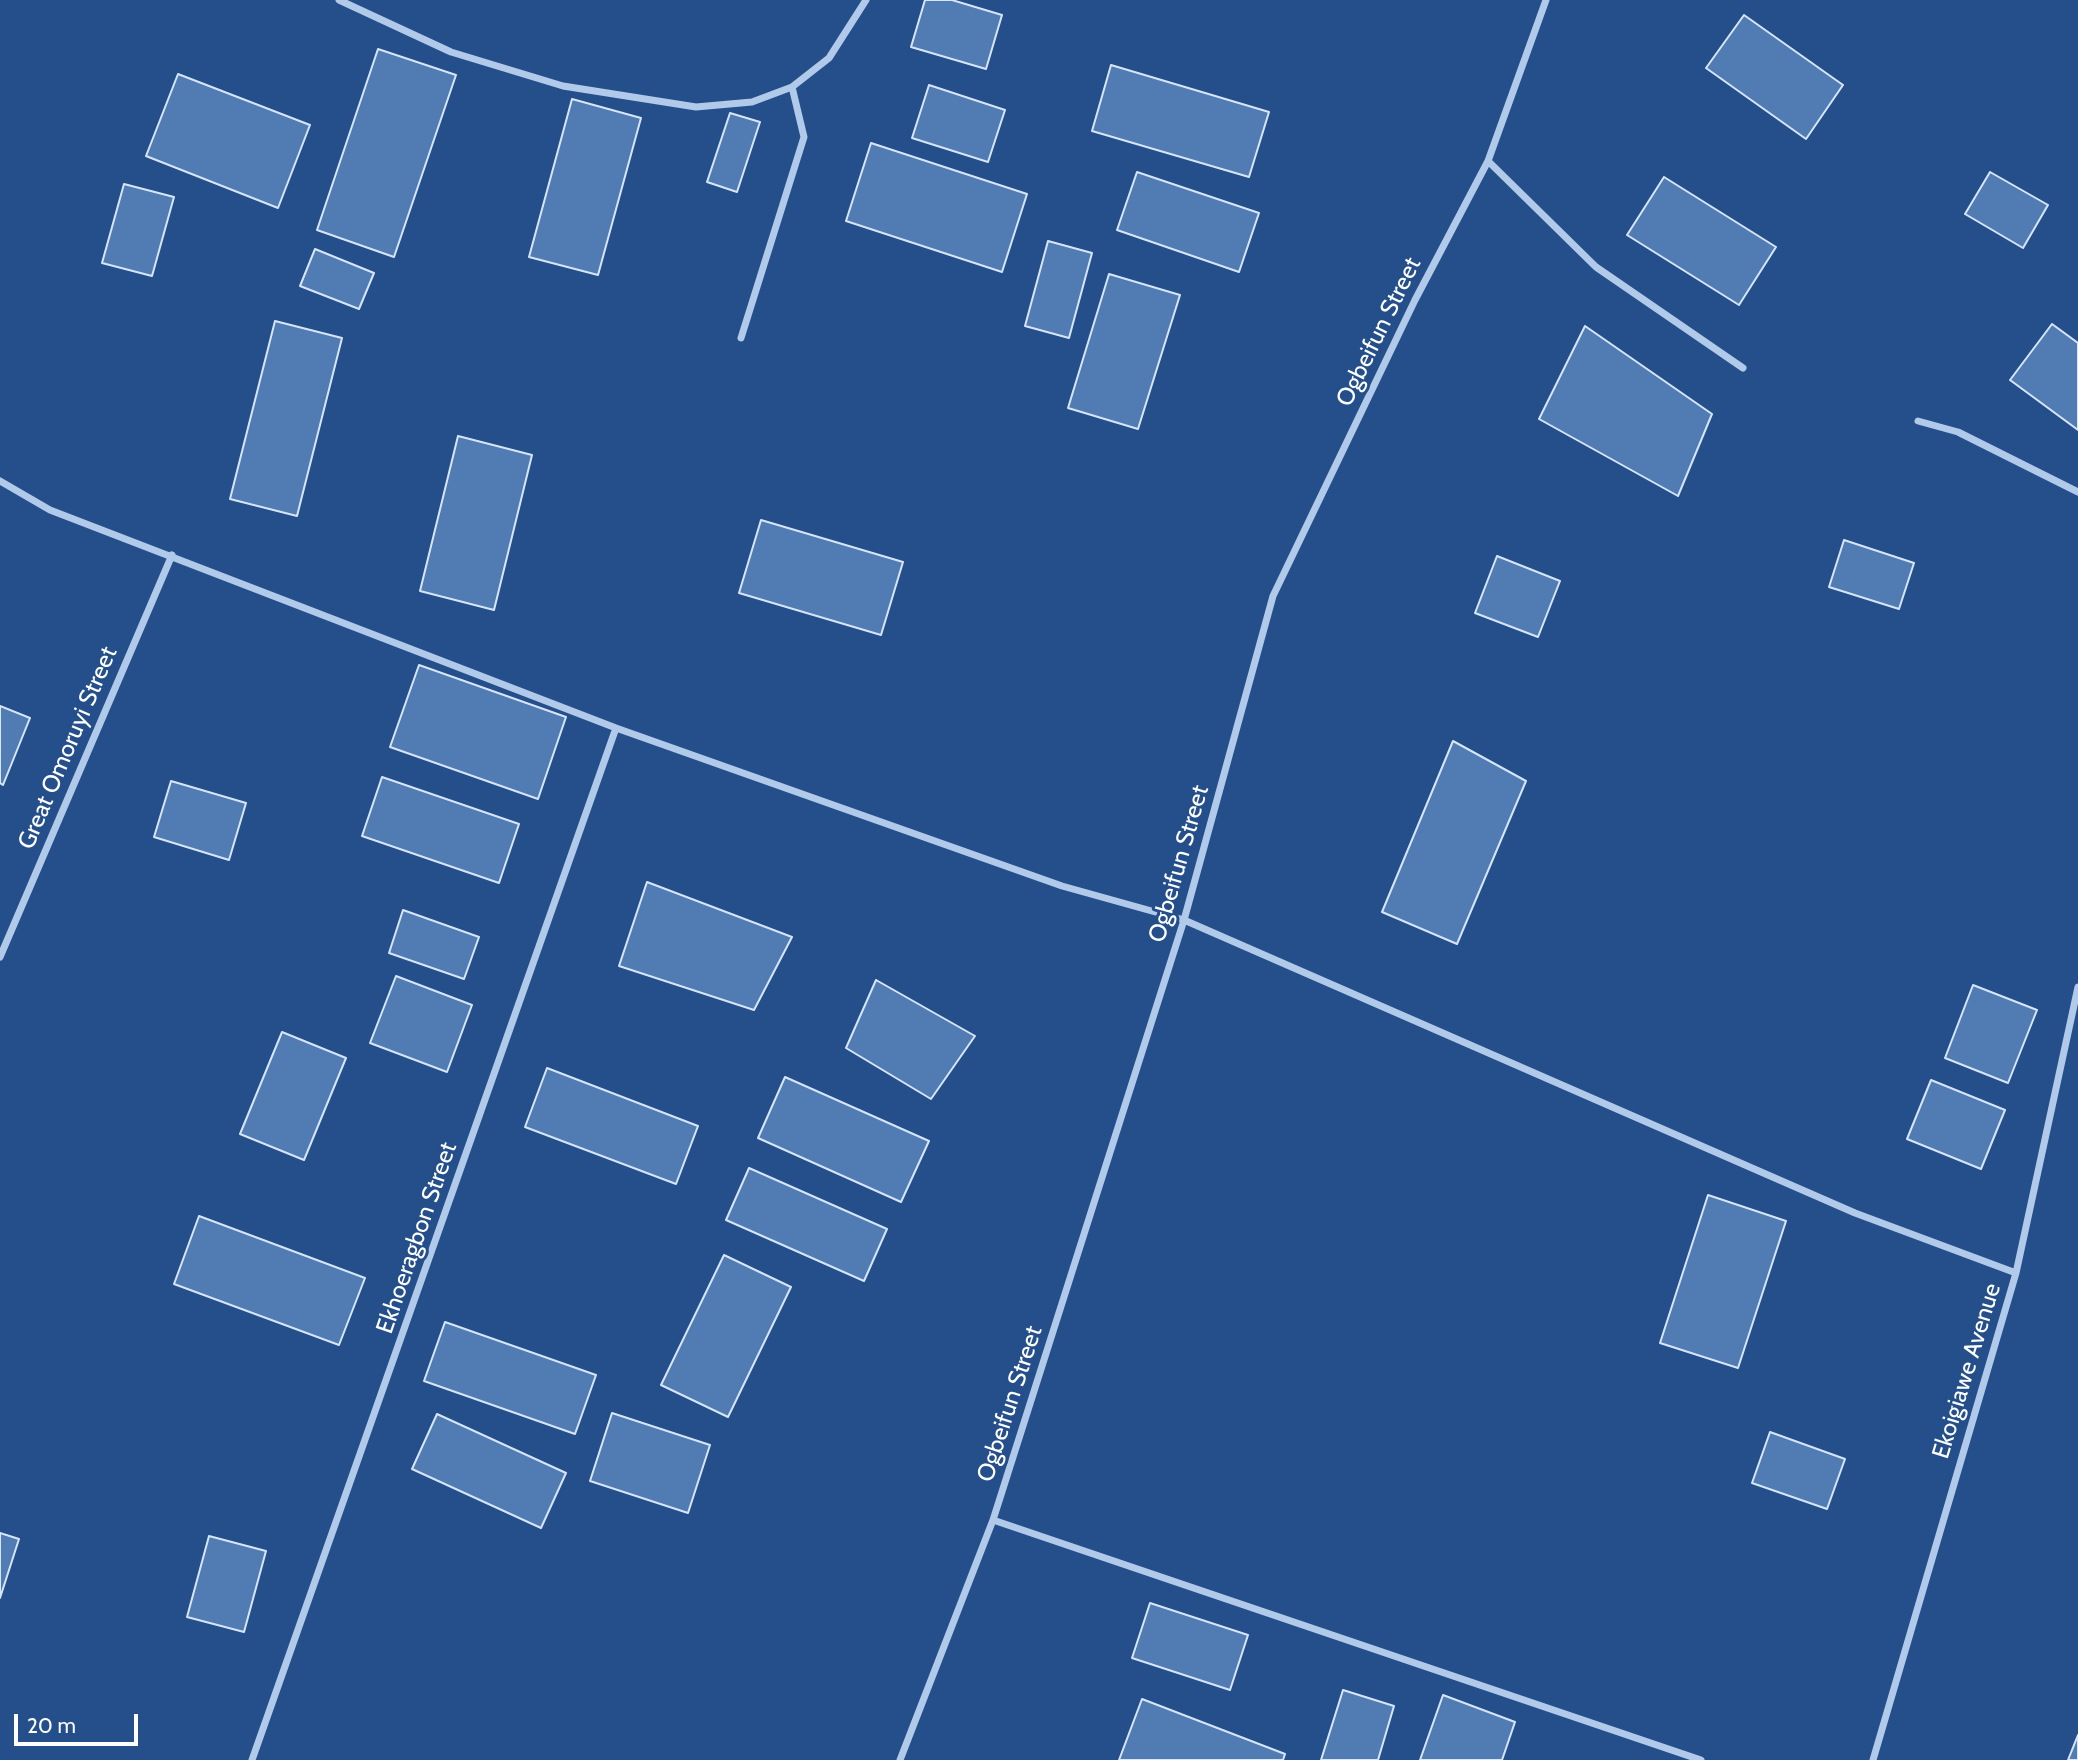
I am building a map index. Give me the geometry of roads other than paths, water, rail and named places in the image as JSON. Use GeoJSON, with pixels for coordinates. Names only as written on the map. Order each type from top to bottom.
{"type":"FeatureCollection","features":[{"type":"Feature","properties":{"kind":"street"},"geometry":{"type":"LineString","coordinates":[[339,0],[452,52],[563,86],[696,107],[752,102],[792,87],[829,58],[866,0]]}},
{"type":"Feature","properties":{"kind":"street","name":"Ogbeifun Street"},"geometry":{"type":"LineString","coordinates":[[900,1760],[993,1520],[1184,920],[1273,596],[1415,300],[1488,161],[1546,0]]}},
{"type":"Feature","properties":{"kind":"street"},"geometry":{"type":"LineString","coordinates":[[741,338],[804,137],[792,87]]}},
{"type":"Feature","properties":{"kind":"street"},"geometry":{"type":"LineString","coordinates":[[1488,161],[1596,267],[1743,368]]}},
{"type":"Feature","properties":{"kind":"street"},"geometry":{"type":"LineString","coordinates":[[1918,421],[1958,432],[2078,492]]}},
{"type":"Feature","properties":{"kind":"street"},"geometry":{"type":"LineString","coordinates":[[0,481],[50,510],[172,555],[222,579],[616,729],[1062,886],[1184,920],[1856,1213],[2016,1273]]}},
{"type":"Feature","properties":{"kind":"street","name":"Great Omoruyi Street"},"geometry":{"type":"LineString","coordinates":[[0,957],[172,555]]}},
{"type":"Feature","properties":{"kind":"street","name":"Ekhoeragbon Street"},"geometry":{"type":"LineString","coordinates":[[251,1760],[616,729]]}},
{"type":"Feature","properties":{"kind":"street","name":"Ekoigiawe Avenue"},"geometry":{"type":"LineString","coordinates":[[1873,1760],[2016,1273],[2078,987]]}},
{"type":"Feature","properties":{"kind":"street"},"geometry":{"type":"LineString","coordinates":[[993,1520],[1701,1760]]}}]}
